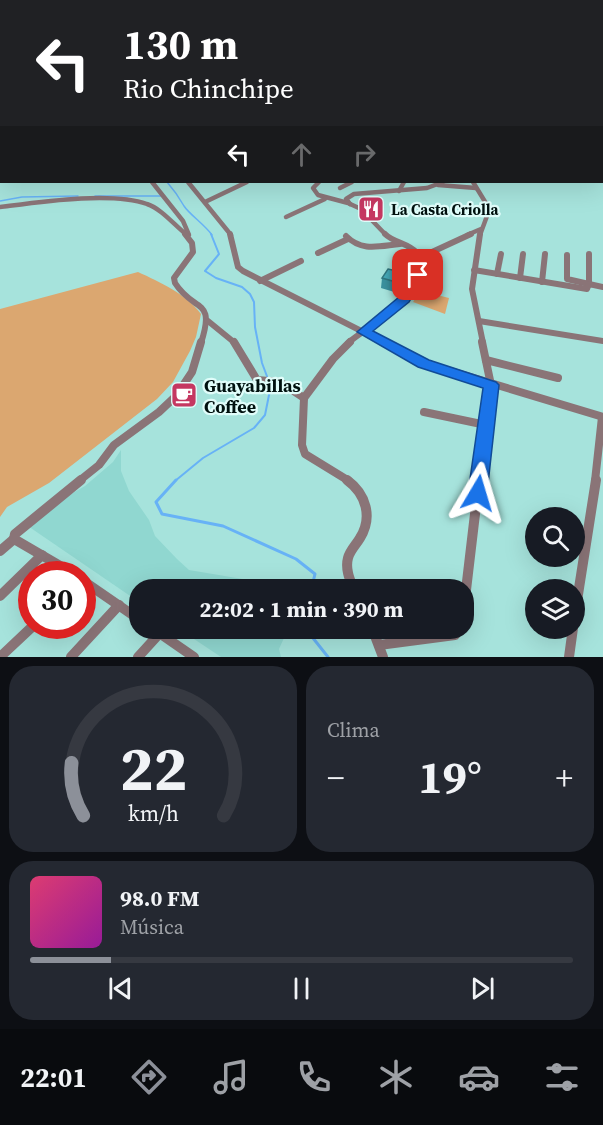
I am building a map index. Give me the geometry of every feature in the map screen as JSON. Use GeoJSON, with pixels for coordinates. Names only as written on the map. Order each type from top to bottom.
{"type":"FeatureCollection","features":[{"type":"Feature","properties":{"kind":"street"},"geometry":{"type":"LineString","coordinates":[[0,551],[16,534],[99,465],[114,445],[136,426],[159,412],[176,396],[192,372],[208,321],[197,302],[175,288],[174,278],[193,252],[183,221],[153,183]]}},
{"type":"Feature","properties":{"kind":"street"},"geometry":{"type":"LineString","coordinates":[[189,183],[233,238],[239,269],[260,281],[424,363],[603,417],[580,579]]}},
{"type":"Feature","properties":{"kind":"street"},"geometry":{"type":"LineString","coordinates":[[205,202],[245,183]]}},
{"type":"Feature","properties":{"kind":"street"},"geometry":{"type":"LineString","coordinates":[[318,183],[313,191],[326,199],[350,204],[366,211],[386,235],[416,252],[420,269],[416,282],[405,300],[346,345],[329,363],[304,398],[302,445],[305,454],[358,489],[368,507],[368,520],[361,537],[350,550],[347,562],[350,579]]}},
{"type":"Feature","properties":{"kind":"street"},"geometry":{"type":"LineString","coordinates":[[340,188],[350,183]]}},
{"type":"Feature","properties":{"kind":"street"},"geometry":{"type":"LineString","coordinates":[[399,191],[403,183]]}},
{"type":"Feature","properties":{"kind":"street"},"geometry":{"type":"LineString","coordinates":[[350,204],[346,199],[354,194],[399,191],[440,183],[476,188]]}},
{"type":"Feature","properties":{"kind":"street"},"geometry":{"type":"LineString","coordinates":[[467,579],[491,385],[472,288],[481,229],[487,216],[487,205],[474,183]]}},
{"type":"Feature","properties":{"kind":"street"},"geometry":{"type":"LineString","coordinates":[[286,218],[326,199]]}},
{"type":"Feature","properties":{"kind":"street"},"geometry":{"type":"LineString","coordinates":[[0,207],[30,202],[123,200],[146,204],[159,211],[176,228],[189,235]]}},
{"type":"Feature","properties":{"kind":"street"},"geometry":{"type":"LineString","coordinates":[[419,258],[481,229]]}},
{"type":"Feature","properties":{"kind":"street"},"geometry":{"type":"LineString","coordinates":[[318,253],[347,237],[355,245],[362,247],[400,244]]}},
{"type":"Feature","properties":{"kind":"street"},"geometry":{"type":"LineString","coordinates":[[497,274],[501,254]]}},
{"type":"Feature","properties":{"kind":"street"},"geometry":{"type":"LineString","coordinates":[[520,278],[523,254]]}},
{"type":"Feature","properties":{"kind":"street"},"geometry":{"type":"LineString","coordinates":[[542,282],[545,254]]}},
{"type":"Feature","properties":{"kind":"street"},"geometry":{"type":"LineString","coordinates":[[474,270],[587,289],[589,254]]}},
{"type":"Feature","properties":{"kind":"street"},"geometry":{"type":"LineString","coordinates":[[567,255],[567,279],[603,286]]}},
{"type":"Feature","properties":{"kind":"street"},"geometry":{"type":"LineString","coordinates":[[260,281],[301,261]]}},
{"type":"Feature","properties":{"kind":"street"},"geometry":{"type":"LineString","coordinates":[[208,321],[235,343],[257,380],[280,382],[304,398]]}},
{"type":"Feature","properties":{"kind":"street"},"geometry":{"type":"LineString","coordinates":[[479,321],[603,341]]}},
{"type":"Feature","properties":{"kind":"street"},"geometry":{"type":"LineString","coordinates":[[486,360],[558,378]]}},
{"type":"Feature","properties":{"kind":"street"},"geometry":{"type":"LineString","coordinates":[[424,412],[486,425]]}},
{"type":"Feature","properties":{"kind":"street"},"geometry":{"type":"LineString","coordinates":[[16,534],[52,561]]}},
{"type":"Feature","properties":{"kind":"street"},"geometry":{"type":"LineString","coordinates":[[0,596],[42,555]]}},
{"type":"Feature","properties":{"kind":"street"},"geometry":{"type":"LineString","coordinates":[[96,589],[129,612]]}},
{"type":"Feature","properties":{"kind":"street"},"geometry":{"type":"LineString","coordinates":[[71,657],[119,605]]}},
{"type":"Feature","properties":{"kind":"street"},"geometry":{"type":"LineString","coordinates":[[0,657],[19,639]]}},
{"type":"Feature","properties":{"kind":"street"},"geometry":{"type":"LineString","coordinates":[[138,657],[150,639]]}},
{"type":"Feature","properties":{"kind":"street"},"geometry":{"type":"LineString","coordinates":[[167,639],[194,657]]}},
{"type":"Feature","properties":{"kind":"street"},"geometry":{"type":"LineString","coordinates":[[381,651],[436,639]]}},
{"type":"Feature","properties":{"kind":"street"},"geometry":{"type":"LineString","coordinates":[[569,657],[571,639]]}},
{"type":"Feature","properties":{"kind":"shaded area"},"geometry":{"type":"Polygon","coordinates":[[[138,272],[164,284],[188,300],[201,314],[196,337],[173,382],[157,399],[49,483],[7,507],[0,517],[0,309],[138,272]]]}},
{"type":"Feature","properties":{"kind":"shaded area"},"geometry":{"type":"Polygon","coordinates":[[[421,291],[449,298],[445,314],[413,302],[421,291]]]}},
{"type":"Feature","properties":{"kind":"shaded area"},"geometry":{"type":"Polygon","coordinates":[[[121,450],[121,471],[129,491],[149,520],[155,536],[189,570],[242,579],[129,579],[129,595],[96,573],[96,561],[79,561],[22,522],[85,486],[113,462],[121,450]]]}},
{"type":"Feature","properties":{"kind":"shaded area"},"geometry":{"type":"Polygon","coordinates":[[[194,639],[284,639],[279,649],[281,657],[221,657],[194,639]]]}},
{"type":"Feature","properties":{"kind":"building"},"geometry":{"type":"Polygon","coordinates":[[[364,201],[381,206],[370,207],[364,201]]]}},
{"type":"Feature","properties":{"kind":"building"},"geometry":{"type":"Polygon","coordinates":[[[388,269],[409,274],[403,284],[382,278],[388,269]]]}},
{"type":"Feature","properties":{"kind":"waterway"},"geometry":{"type":"LineString","coordinates":[[168,183],[186,209],[212,235]]}},
{"type":"Feature","properties":{"kind":"waterway"},"geometry":{"type":"LineString","coordinates":[[0,201],[22,197],[78,196]]}},
{"type":"Feature","properties":{"kind":"waterway"},"geometry":{"type":"LineString","coordinates":[[95,196],[162,196]]}},
{"type":"Feature","properties":{"kind":"waterway"},"geometry":{"type":"LineString","coordinates":[[211,234],[219,254],[205,271],[216,278],[242,287],[250,294],[254,302],[255,327],[262,363],[268,379]]}},
{"type":"Feature","properties":{"kind":"waterway"},"geometry":{"type":"LineString","coordinates":[[175,481],[203,458],[254,428],[265,415],[271,385]]}},
{"type":"Feature","properties":{"kind":"waterway"},"geometry":{"type":"LineString","coordinates":[[175,481],[156,502],[162,514],[223,526],[296,559],[315,574],[314,579]]}},
{"type":"Feature","properties":{"kind":"waterway"},"geometry":{"type":"LineString","coordinates":[[314,639],[328,657]]}},
{"type":"Feature","properties":{"kind":"place","name":"La Casta Criolla"},"geometry":{"type":"Point","coordinates":[371,209]}},
{"type":"Feature","properties":{"kind":"place","name":"Guayabillas Coffee"},"geometry":{"type":"Point","coordinates":[184,395]}},
{"type":"Feature","properties":{"kind":"route"},"geometry":{"type":"LineString","coordinates":[[418,275],[405,300],[364,332],[424,363],[491,385],[478,493]]}}]}
